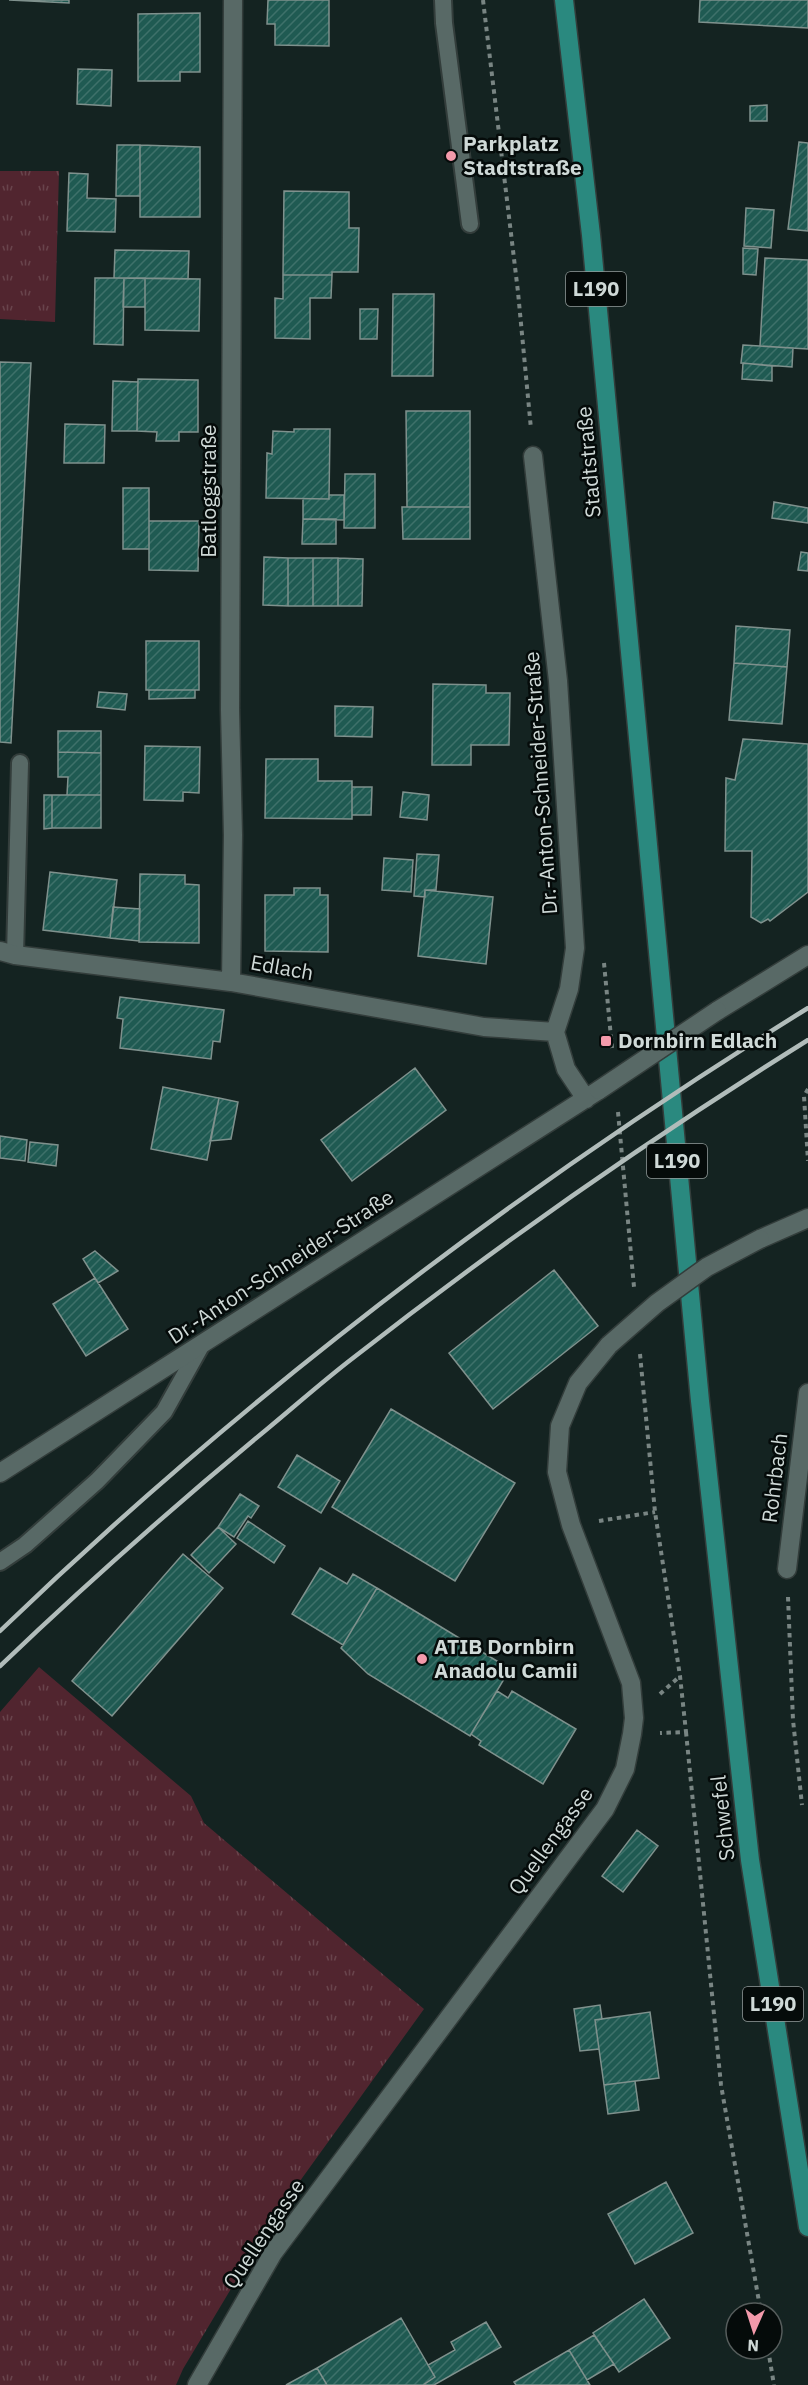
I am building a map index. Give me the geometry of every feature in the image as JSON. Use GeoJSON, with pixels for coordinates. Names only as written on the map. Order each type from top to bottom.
{"type":"FeatureCollection","features":[{"type":"Feature","properties":{"kind":"main road","name":"Stadtstraße"},"geometry":{"type":"LineString","coordinates":[[564,0],[591,235],[700,1401]]}},
{"type":"Feature","properties":{"kind":"main road","name":"Schwefel"},"geometry":{"type":"LineString","coordinates":[[700,1401],[750,1860],[808,2227]]}},
{"type":"Feature","properties":{"kind":"street","name":"Batloggstraße"},"geometry":{"type":"LineString","coordinates":[[231,982],[233,0]]}},
{"type":"Feature","properties":{"kind":"street","name":"Dr.-Anton-Schneider-Straße"},"geometry":{"type":"LineString","coordinates":[[533,456],[558,681],[575,948],[569,989],[555,1032]]}},
{"type":"Feature","properties":{"kind":"street","name":"Edlach"},"geometry":{"type":"LineString","coordinates":[[8,953],[231,982],[484,1027],[555,1032]]}},
{"type":"Feature","properties":{"kind":"street","name":"Dr.-Anton-Schneider-Straße"},"geometry":{"type":"LineString","coordinates":[[0,1473],[593,1094],[717,1011],[808,955]]}},
{"type":"Feature","properties":{"kind":"street"},"geometry":{"type":"LineString","coordinates":[[555,1032],[566,1069],[593,1094]]}},
{"type":"Feature","properties":{"kind":"street","name":"Quellengasse"},"geometry":{"type":"LineString","coordinates":[[197,2385],[273,2253],[605,1809],[625,1769],[632,1734],[631,1683],[571,1525],[557,1472],[560,1426],[578,1383],[609,1345],[657,1303],[706,1268],[760,1239],[808,1218]]}},
{"type":"Feature","properties":{"kind":"street","name":"Rohrbach"},"geometry":{"type":"LineString","coordinates":[[786,1569],[808,1393]]}},
{"type":"Feature","properties":{"kind":"lane"},"geometry":{"type":"LineString","coordinates":[[443,0],[470,224]]}},
{"type":"Feature","properties":{"kind":"lane"},"geometry":{"type":"LineString","coordinates":[[8,953],[20,763]]}},
{"type":"Feature","properties":{"kind":"lane"},"geometry":{"type":"LineString","coordinates":[[0,1562],[25,1545],[97,1481],[164,1412],[202,1344]]}},
{"type":"Feature","properties":{"kind":"path"},"geometry":{"type":"LineString","coordinates":[[483,0],[518,292],[533,456]]}},
{"type":"Feature","properties":{"kind":"path"},"geometry":{"type":"LineString","coordinates":[[603,957],[612,1052]]}},
{"type":"Feature","properties":{"kind":"path"},"geometry":{"type":"LineString","coordinates":[[808,1089],[804,1096],[808,1161]]}},
{"type":"Feature","properties":{"kind":"path"},"geometry":{"type":"LineString","coordinates":[[618,1111],[634,1288]]}},
{"type":"Feature","properties":{"kind":"path"},"geometry":{"type":"LineString","coordinates":[[640,1347],[655,1512],[680,1676],[722,2085],[759,2301]]}},
{"type":"Feature","properties":{"kind":"path"},"geometry":{"type":"LineString","coordinates":[[571,1525],[655,1512]]}},
{"type":"Feature","properties":{"kind":"path"},"geometry":{"type":"LineString","coordinates":[[786,1569],[793,1720],[802,1805]]}},
{"type":"Feature","properties":{"kind":"path"},"geometry":{"type":"LineString","coordinates":[[632,1734],[686,1732]]}},
{"type":"Feature","properties":{"kind":"path"},"geometry":{"type":"LineString","coordinates":[[770,2361],[774,2385]]}},
{"type":"Feature","properties":{"kind":"green space"},"geometry":{"type":"Polygon","coordinates":[[[0,171],[59,171],[55,322],[0,319],[0,171]]]}},
{"type":"Feature","properties":{"kind":"green space"},"geometry":{"type":"Polygon","coordinates":[[[39,1667],[191,1796],[204,1823],[424,2009],[274,2217],[183,2369],[176,2385],[0,2385],[0,1712],[39,1667]]]}},
{"type":"Feature","properties":{"kind":"building"},"geometry":{"type":"Polygon","coordinates":[[[9,0],[69,0],[69,3],[9,0]]]}},
{"type":"Feature","properties":{"kind":"building"},"geometry":{"type":"Polygon","coordinates":[[[268,0],[329,0],[329,46],[275,45],[275,24],[267,24],[268,0]]]}},
{"type":"Feature","properties":{"kind":"building"},"geometry":{"type":"Polygon","coordinates":[[[700,0],[808,0],[808,28],[699,22],[700,0]]]}},
{"type":"Feature","properties":{"kind":"building"},"geometry":{"type":"Polygon","coordinates":[[[200,13],[200,72],[180,72],[180,81],[138,81],[138,14],[200,13]]]}},
{"type":"Feature","properties":{"kind":"building"},"geometry":{"type":"Polygon","coordinates":[[[78,69],[112,70],[111,106],[77,104],[78,69]]]}},
{"type":"Feature","properties":{"kind":"building"},"geometry":{"type":"Polygon","coordinates":[[[767,105],[767,121],[750,121],[750,106],[767,105]]]}},
{"type":"Feature","properties":{"kind":"building"},"geometry":{"type":"Polygon","coordinates":[[[799,142],[808,143],[808,231],[788,229],[799,142]]]}},
{"type":"Feature","properties":{"kind":"building"},"geometry":{"type":"Polygon","coordinates":[[[117,145],[140,145],[140,196],[116,196],[117,145]]]}},
{"type":"Feature","properties":{"kind":"building"},"geometry":{"type":"Polygon","coordinates":[[[140,145],[200,147],[200,217],[140,217],[140,145]]]}},
{"type":"Feature","properties":{"kind":"building"},"geometry":{"type":"Polygon","coordinates":[[[69,173],[88,174],[87,198],[116,199],[115,232],[67,231],[69,173]]]}},
{"type":"Feature","properties":{"kind":"building"},"geometry":{"type":"Polygon","coordinates":[[[284,191],[349,192],[349,228],[359,228],[358,272],[332,272],[332,275],[283,275],[284,191]]]}},
{"type":"Feature","properties":{"kind":"building"},"geometry":{"type":"Polygon","coordinates":[[[746,208],[774,210],[771,248],[744,246],[746,208]]]}},
{"type":"Feature","properties":{"kind":"building"},"geometry":{"type":"Polygon","coordinates":[[[743,248],[758,249],[756,275],[743,274],[743,248]]]}},
{"type":"Feature","properties":{"kind":"building"},"geometry":{"type":"Polygon","coordinates":[[[115,250],[189,251],[188,279],[114,278],[115,250]]]}},
{"type":"Feature","properties":{"kind":"building"},"geometry":{"type":"Polygon","coordinates":[[[765,258],[808,260],[808,349],[760,346],[765,258]]]}},
{"type":"Feature","properties":{"kind":"building"},"geometry":{"type":"Polygon","coordinates":[[[283,275],[332,275],[331,298],[310,298],[310,339],[275,338],[275,298],[283,299],[283,275]]]}},
{"type":"Feature","properties":{"kind":"building"},"geometry":{"type":"Polygon","coordinates":[[[95,278],[124,278],[123,345],[94,344],[95,278]]]}},
{"type":"Feature","properties":{"kind":"building"},"geometry":{"type":"Polygon","coordinates":[[[124,278],[145,278],[145,307],[123,307],[124,278]]]}},
{"type":"Feature","properties":{"kind":"building"},"geometry":{"type":"Polygon","coordinates":[[[145,278],[200,279],[199,331],[145,330],[145,278]]]}},
{"type":"Feature","properties":{"kind":"building"},"geometry":{"type":"Polygon","coordinates":[[[393,294],[434,294],[433,376],[392,376],[393,294]]]}},
{"type":"Feature","properties":{"kind":"building"},"geometry":{"type":"Polygon","coordinates":[[[360,309],[378,309],[377,339],[360,339],[360,309]]]}},
{"type":"Feature","properties":{"kind":"building"},"geometry":{"type":"Polygon","coordinates":[[[743,345],[793,348],[792,367],[741,363],[743,345]]]}},
{"type":"Feature","properties":{"kind":"building"},"geometry":{"type":"Polygon","coordinates":[[[0,362],[31,363],[11,743],[0,742],[0,362]]]}},
{"type":"Feature","properties":{"kind":"building"},"geometry":{"type":"Polygon","coordinates":[[[743,363],[772,366],[772,381],[742,379],[743,363]]]}},
{"type":"Feature","properties":{"kind":"building"},"geometry":{"type":"Polygon","coordinates":[[[138,379],[198,380],[198,432],[179,432],[179,441],[156,441],[157,432],[137,431],[138,379]]]}},
{"type":"Feature","properties":{"kind":"building"},"geometry":{"type":"Polygon","coordinates":[[[113,381],[138,382],[137,431],[112,431],[113,381]]]}},
{"type":"Feature","properties":{"kind":"building"},"geometry":{"type":"Polygon","coordinates":[[[406,411],[470,411],[470,507],[407,507],[406,411]]]}},
{"type":"Feature","properties":{"kind":"building"},"geometry":{"type":"Polygon","coordinates":[[[65,424],[105,425],[104,463],[64,463],[65,424]]]}},
{"type":"Feature","properties":{"kind":"building"},"geometry":{"type":"Polygon","coordinates":[[[294,429],[330,429],[329,499],[266,498],[267,453],[272,454],[273,431],[294,432],[294,429]]]}},
{"type":"Feature","properties":{"kind":"building"},"geometry":{"type":"Polygon","coordinates":[[[345,474],[375,474],[375,528],[344,528],[345,474]]]}},
{"type":"Feature","properties":{"kind":"building"},"geometry":{"type":"Polygon","coordinates":[[[123,488],[149,488],[149,549],[123,549],[123,488]]]}},
{"type":"Feature","properties":{"kind":"building"},"geometry":{"type":"Polygon","coordinates":[[[329,495],[344,495],[344,520],[303,519],[303,499],[329,499],[329,495]]]}},
{"type":"Feature","properties":{"kind":"building"},"geometry":{"type":"Polygon","coordinates":[[[774,502],[808,508],[808,523],[772,518],[774,502]]]}},
{"type":"Feature","properties":{"kind":"building"},"geometry":{"type":"Polygon","coordinates":[[[402,507],[470,507],[470,539],[403,539],[402,507]]]}},
{"type":"Feature","properties":{"kind":"building"},"geometry":{"type":"Polygon","coordinates":[[[303,519],[336,519],[336,544],[302,544],[303,519]]]}},
{"type":"Feature","properties":{"kind":"building"},"geometry":{"type":"Polygon","coordinates":[[[149,521],[199,521],[198,571],[149,570],[149,521]]]}},
{"type":"Feature","properties":{"kind":"building"},"geometry":{"type":"Polygon","coordinates":[[[801,552],[808,553],[808,571],[798,570],[801,552]]]}},
{"type":"Feature","properties":{"kind":"building"},"geometry":{"type":"Polygon","coordinates":[[[264,557],[288,558],[288,606],[263,605],[264,557]]]}},
{"type":"Feature","properties":{"kind":"building"},"geometry":{"type":"Polygon","coordinates":[[[288,558],[313,558],[313,606],[288,606],[288,558]]]}},
{"type":"Feature","properties":{"kind":"building"},"geometry":{"type":"Polygon","coordinates":[[[313,558],[338,558],[338,606],[313,606],[313,558]]]}},
{"type":"Feature","properties":{"kind":"building"},"geometry":{"type":"Polygon","coordinates":[[[338,558],[363,559],[362,606],[338,606],[338,558]]]}},
{"type":"Feature","properties":{"kind":"building"},"geometry":{"type":"Polygon","coordinates":[[[736,626],[790,630],[787,667],[734,663],[736,626]]]}},
{"type":"Feature","properties":{"kind":"building"},"geometry":{"type":"Polygon","coordinates":[[[146,641],[199,641],[199,690],[146,690],[146,641]]]}},
{"type":"Feature","properties":{"kind":"building"},"geometry":{"type":"Polygon","coordinates":[[[734,663],[787,667],[782,724],[729,720],[734,663]]]}},
{"type":"Feature","properties":{"kind":"building"},"geometry":{"type":"Polygon","coordinates":[[[433,684],[486,685],[486,693],[510,693],[509,745],[471,745],[471,765],[432,765],[433,684]]]}},
{"type":"Feature","properties":{"kind":"building"},"geometry":{"type":"Polygon","coordinates":[[[149,690],[195,690],[195,698],[149,699],[149,690]]]}},
{"type":"Feature","properties":{"kind":"building"},"geometry":{"type":"Polygon","coordinates":[[[99,692],[127,694],[125,710],[97,707],[99,692]]]}},
{"type":"Feature","properties":{"kind":"building"},"geometry":{"type":"Polygon","coordinates":[[[335,706],[373,707],[372,737],[335,736],[335,706]]]}},
{"type":"Feature","properties":{"kind":"building"},"geometry":{"type":"Polygon","coordinates":[[[58,731],[101,731],[101,753],[58,752],[58,731]]]}},
{"type":"Feature","properties":{"kind":"building"},"geometry":{"type":"Polygon","coordinates":[[[743,739],[808,744],[808,892],[770,921],[768,919],[761,923],[751,917],[752,851],[725,851],[726,778],[735,780],[743,739]]]}},
{"type":"Feature","properties":{"kind":"building"},"geometry":{"type":"Polygon","coordinates":[[[145,746],[200,747],[199,793],[183,792],[183,801],[144,800],[145,746]]]}},
{"type":"Feature","properties":{"kind":"building"},"geometry":{"type":"Polygon","coordinates":[[[58,752],[101,753],[101,795],[67,795],[68,777],[58,777],[58,752]]]}},
{"type":"Feature","properties":{"kind":"building"},"geometry":{"type":"Polygon","coordinates":[[[266,759],[318,759],[318,781],[352,781],[352,819],[265,818],[266,759]]]}},
{"type":"Feature","properties":{"kind":"building"},"geometry":{"type":"Polygon","coordinates":[[[352,787],[372,787],[371,815],[352,815],[352,787]]]}},
{"type":"Feature","properties":{"kind":"building"},"geometry":{"type":"Polygon","coordinates":[[[403,792],[429,795],[427,820],[400,817],[403,792]]]}},
{"type":"Feature","properties":{"kind":"building"},"geometry":{"type":"Polygon","coordinates":[[[44,795],[52,795],[52,828],[44,829],[44,795]]]}},
{"type":"Feature","properties":{"kind":"building"},"geometry":{"type":"Polygon","coordinates":[[[52,795],[101,795],[101,828],[52,828],[52,795]]]}},
{"type":"Feature","properties":{"kind":"building"},"geometry":{"type":"Polygon","coordinates":[[[417,854],[439,855],[436,890],[425,890],[425,897],[414,896],[417,854]]]}},
{"type":"Feature","properties":{"kind":"building"},"geometry":{"type":"Polygon","coordinates":[[[384,858],[413,860],[411,892],[382,890],[384,858]]]}},
{"type":"Feature","properties":{"kind":"building"},"geometry":{"type":"Polygon","coordinates":[[[50,872],[117,880],[110,938],[43,930],[50,872]]]}},
{"type":"Feature","properties":{"kind":"building"},"geometry":{"type":"Polygon","coordinates":[[[140,874],[185,875],[185,884],[199,885],[199,943],[139,942],[140,874]]]}},
{"type":"Feature","properties":{"kind":"building"},"geometry":{"type":"Polygon","coordinates":[[[294,888],[320,888],[320,895],[328,895],[328,952],[265,951],[265,895],[294,895],[294,888]]]}},
{"type":"Feature","properties":{"kind":"building"},"geometry":{"type":"Polygon","coordinates":[[[425,890],[493,897],[486,964],[418,956],[425,890]]]}},
{"type":"Feature","properties":{"kind":"building"},"geometry":{"type":"Polygon","coordinates":[[[113,907],[140,909],[139,941],[110,938],[113,907]]]}},
{"type":"Feature","properties":{"kind":"building"},"geometry":{"type":"Polygon","coordinates":[[[120,997],[224,1010],[220,1042],[213,1041],[211,1059],[120,1048],[123,1019],[117,1018],[120,997]]]}},
{"type":"Feature","properties":{"kind":"building"},"geometry":{"type":"Polygon","coordinates":[[[415,1068],[446,1110],[352,1181],[321,1140],[415,1068]]]}},
{"type":"Feature","properties":{"kind":"building"},"geometry":{"type":"Polygon","coordinates":[[[163,1087],[219,1098],[207,1160],[151,1149],[163,1087]]]}},
{"type":"Feature","properties":{"kind":"building"},"geometry":{"type":"Polygon","coordinates":[[[219,1098],[238,1102],[231,1139],[210,1141],[219,1098]]]}},
{"type":"Feature","properties":{"kind":"building"},"geometry":{"type":"Polygon","coordinates":[[[0,1136],[27,1140],[25,1161],[0,1158],[0,1136]]]}},
{"type":"Feature","properties":{"kind":"building"},"geometry":{"type":"Polygon","coordinates":[[[30,1142],[58,1145],[56,1166],[28,1162],[30,1142]]]}},
{"type":"Feature","properties":{"kind":"building"},"geometry":{"type":"Polygon","coordinates":[[[95,1251],[118,1271],[98,1283],[83,1259],[95,1251]]]}},
{"type":"Feature","properties":{"kind":"building"},"geometry":{"type":"Polygon","coordinates":[[[554,1270],[598,1326],[493,1409],[449,1353],[554,1270]]]}},
{"type":"Feature","properties":{"kind":"building"},"geometry":{"type":"Polygon","coordinates":[[[95,1278],[128,1329],[86,1356],[53,1304],[95,1278]]]}},
{"type":"Feature","properties":{"kind":"building"},"geometry":{"type":"Polygon","coordinates":[[[391,1409],[515,1483],[455,1581],[332,1507],[391,1409]]]}},
{"type":"Feature","properties":{"kind":"building"},"geometry":{"type":"Polygon","coordinates":[[[297,1455],[340,1481],[321,1513],[278,1487],[297,1455]]]}},
{"type":"Feature","properties":{"kind":"building"},"geometry":{"type":"Polygon","coordinates":[[[240,1494],[259,1506],[251,1518],[248,1516],[234,1537],[218,1527],[240,1494]]]}},
{"type":"Feature","properties":{"kind":"building"},"geometry":{"type":"Polygon","coordinates":[[[248,1521],[285,1546],[274,1563],[237,1538],[248,1521]]]}},
{"type":"Feature","properties":{"kind":"building"},"geometry":{"type":"Polygon","coordinates":[[[218,1527],[236,1544],[209,1573],[191,1555],[218,1527]]]}},
{"type":"Feature","properties":{"kind":"building"},"geometry":{"type":"Polygon","coordinates":[[[183,1554],[223,1588],[112,1716],[72,1681],[183,1554]]]}},
{"type":"Feature","properties":{"kind":"building"},"geometry":{"type":"Polygon","coordinates":[[[320,1568],[347,1584],[353,1574],[377,1588],[343,1645],[292,1614],[320,1568]]]}},
{"type":"Feature","properties":{"kind":"building","name":"ATIB Dornbirn Anadolu Camii"},"geometry":{"type":"Polygon","coordinates":[[[377,1588],[510,1669],[470,1736],[368,1674],[341,1648],[377,1588]]]}},
{"type":"Feature","properties":{"kind":"building"},"geometry":{"type":"Polygon","coordinates":[[[497,1691],[508,1698],[512,1691],[576,1729],[543,1784],[479,1745],[481,1741],[471,1734],[497,1691]]]}},
{"type":"Feature","properties":{"kind":"building"},"geometry":{"type":"Polygon","coordinates":[[[637,1830],[658,1846],[623,1892],[602,1876],[637,1830]]]}},
{"type":"Feature","properties":{"kind":"building"},"geometry":{"type":"Polygon","coordinates":[[[600,2005],[602,2019],[595,2020],[599,2049],[580,2051],[574,2009],[600,2005]]]}},
{"type":"Feature","properties":{"kind":"building"},"geometry":{"type":"Polygon","coordinates":[[[650,2012],[659,2078],[604,2085],[595,2020],[650,2012]]]}},
{"type":"Feature","properties":{"kind":"building"},"geometry":{"type":"Polygon","coordinates":[[[635,2081],[639,2110],[608,2114],[604,2085],[635,2081]]]}},
{"type":"Feature","properties":{"kind":"building"},"geometry":{"type":"Polygon","coordinates":[[[666,2182],[693,2233],[635,2264],[608,2214],[666,2182]]]}},
{"type":"Feature","properties":{"kind":"building"},"geometry":{"type":"Polygon","coordinates":[[[644,2299],[670,2338],[619,2372],[593,2333],[644,2299]]]}},
{"type":"Feature","properties":{"kind":"building"},"geometry":{"type":"Polygon","coordinates":[[[401,2318],[435,2377],[423,2385],[327,2385],[317,2368],[401,2318]]]}},
{"type":"Feature","properties":{"kind":"building"},"geometry":{"type":"Polygon","coordinates":[[[486,2322],[501,2347],[434,2385],[423,2385],[435,2377],[428,2365],[455,2350],[451,2342],[486,2322]]]}},
{"type":"Feature","properties":{"kind":"building"},"geometry":{"type":"Polygon","coordinates":[[[594,2335],[614,2364],[587,2380],[569,2350],[594,2335]]]}},
{"type":"Feature","properties":{"kind":"building"},"geometry":{"type":"Polygon","coordinates":[[[569,2350],[590,2385],[516,2385],[514,2382],[569,2350]]]}},
{"type":"Feature","properties":{"kind":"building"},"geometry":{"type":"Polygon","coordinates":[[[317,2368],[327,2385],[286,2385],[317,2368]]]}},
{"type":"Feature","properties":{"kind":"railway"},"geometry":{"type":"LineString","coordinates":[[0,1631],[189,1459],[287,1377],[388,1298],[594,1148],[808,1008]]}},
{"type":"Feature","properties":{"kind":"railway"},"geometry":{"type":"LineString","coordinates":[[0,1666],[164,1516],[353,1358],[576,1193],[691,1115],[808,1040]]}},
{"type":"Feature","properties":{"kind":"place","name":"Parkplatz Stadtstraße"},"geometry":{"type":"Point","coordinates":[451,156]}},
{"type":"Feature","properties":{"kind":"place","name":"Dornbirn Edlach"},"geometry":{"type":"Point","coordinates":[606,1041]}},
{"type":"Feature","properties":{"kind":"place","name":"ATIB Dornbirn Anadolu Camii"},"geometry":{"type":"Point","coordinates":[422,1659]}}]}
